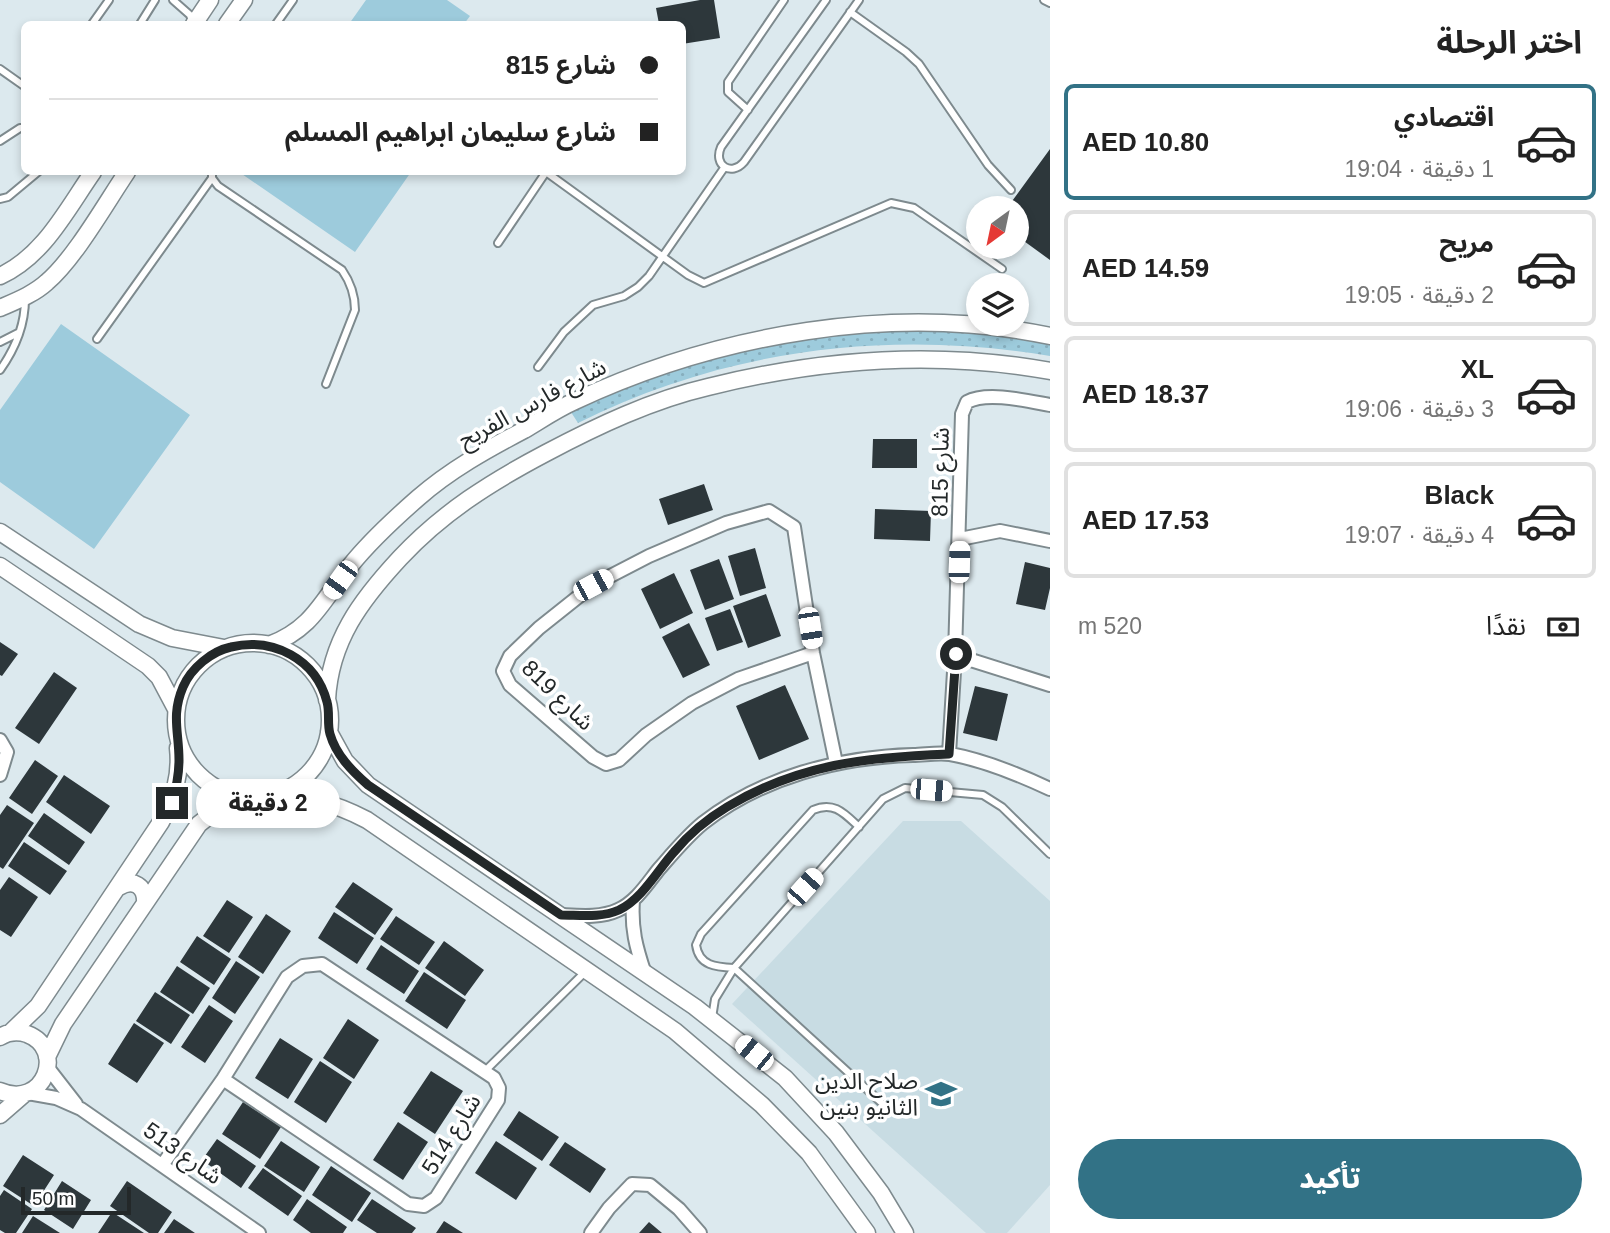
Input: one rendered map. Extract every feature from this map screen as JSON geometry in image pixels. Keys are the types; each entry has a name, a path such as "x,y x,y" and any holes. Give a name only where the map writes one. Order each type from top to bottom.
{"street":[{"path":"196,21 210,0"},
{"path":"230,21 244,0"},
{"path":"0,276 34,254 86,175"},
{"path":"0,308 25,297 48,282 125,175"},
{"path":"41,244 51,243 59,247 64,255 64,263"},
{"name":"شارع فارس الفريح","path":"269,645 305,626 349,566 372,541 412,503 447,475 475,456 573,402 619,382 687,357 750,341 807,331 876,325 958,323 1050,334"},
{"path":"0,1115 38,1087 44,1079 47,1062 63,1024 199,824 231,803 288,790 307,775 322,755 329,732 327,701 330,669 348,625 389,570 413,544 495,480 588,431 706,387 821,366 879,359 958,359 1050,371"},
{"name":"شارع 815","path":"949,754 956,654 962,414 967,402 981,397 1050,405"},
{"name":"شارع 819","path":"813,653 738,679 692,703 646,735 619,760 606,764 593,757 510,685 503,671 510,656 539,628 593,585 649,556 726,523 769,511 794,527 813,653 835,763"},
{"path":"0,528 139,624 172,638 224,648"},
{"path":"960,539 1000,531 1050,541"},
{"path":"0,566 148,666 159,677 176,709"},
{"path":"4,1034 38,1006 172,803 178,782 179,760 176,709 184,683 201,662 224,648 246,643 269,645 289,652 306,664 319,681 327,701"},
{"path":"956,654 1050,685"},
{"path":"329,732 345,761 368,785 711,1020 785,1078 836,1133 881,1193 905,1233"},
{"path":"177,738 187,761 204,780 226,793 307,798 328,802 358,815 675,1031 762,1105 809,1153 867,1233"},
{"path":"0,740 7,752 0,775"},
{"path":"561,915 595,916 618,911 633,900 676,849 702,824 724,808 776,782 835,763 887,756 949,754 1020,775 1050,789"},
{"path":"118,887 124,883 138,885 145,896 145,903"},
{"path":"633,900 631,924 645,974"},
{"name":"شارع 514","path":"163,1164 223,1079 287,977 303,966 322,964 494,1078 499,1088 498,1100 436,1198 424,1206 408,1203 223,1079"},
{"path":"4,1034 30,1035 44,1048 47,1062"},
{"name":"شارع 513","path":"47,1062 81,1109"},
{"path":"0,1091 12,1095 25,1094"},
{"name":"شارع 513","path":"25,1094 56,1098 81,1109 259,1233"},
{"path":"591,1233 609,1208 632,1184 650,1185 679,1209 700,1233"}],"lane":[{"path":"94,21 109,0"},
{"path":"142,21 155,0"},
{"path":"173,0 190,15 193,21"},
{"path":"278,21 293,0"},
{"path":"748,110 728,92 728,82 784,0"},
{"path":"826,0 718,154 719,162 724,168 739,168 744,162 859,0"},
{"path":"1044,0 1050,3"},
{"path":"850,12 914,58 988,165 1011,190"},
{"path":"0,69 21,84"},
{"path":"0,141 21,127"},
{"path":"538,367 564,332 593,305 624,296 638,287 724,168"},
{"path":"0,199 8,197 34,175"},
{"path":"97,339 212,175 218,186 342,271 349,280 355,297 355,310 326,384"},
{"path":"498,243 544,175"},
{"path":"550,175 696,280 704,283 891,203 915,208 1002,269"},
{"path":"0,370 11,352 25,318 25,297"},
{"path":"0,342 19,333"},
{"path":"711,1020 715,999 734,968 883,799 905,788 983,795 1002,807 1048,852"},
{"path":"859,827 838,808 829,806 813,810 701,934 696,944 701,958 715,967 734,968 884,1105"},
{"path":"1048,852 1050,843"},
{"path":"484,1072 586,971"}],"shaded area":[{"path":"366,0 447,0 470,16 466,21 351,21"},
{"path":"243,175 409,175 355,252"},
{"path":"61,324 190,415 94,549 0,482 0,410"},
{"path":"904,327 966,333 966,336 1050,340 1050,356 990,348 929,345 869,346 809,352 749,362 691,378 634,398 578,423 569,409 593,398 740,347"},
{"name":"صلاح الدين الثانيو بنين","path":"903,821 961,821 1050,901 1050,1185 1007,1233 986,1233 732,1004"}],"building":[{"path":"714,0 720,38 686,43 686,21 658,21 656,8"},
{"path":"1050,149 1050,260 1029,245 1029,196 1016,196"},
{"path":"873,439 917,439 917,468 872,468"},
{"path":"704,484 713,510 668,525 659,499"},
{"path":"875,509 931,511 930,541 874,539"},
{"path":"755,548 766,588 740,596 728,556"},
{"path":"719,559 734,599 705,610 690,570"},
{"path":"1025,562 1050,568 1050,588 1045,610 1016,604"},
{"path":"674,573 693,613 660,629 641,589"},
{"path":"766,594 781,636 748,648 733,606"},
{"path":"730,609 743,642 717,651 705,618"},
{"path":"689,623 710,665 683,678 662,637"},
{"path":"0,642 18,654 2,676 0,675"},
{"path":"54,672 77,688 39,744 15,728"},
{"path":"785,685 809,739 759,760 736,706"},
{"path":"975,686 1008,694 997,741 963,733"},
{"path":"35,760 58,776 32,814 9,798"},
{"path":"64,775 110,806 91,834 46,802"},
{"path":"7,805 34,823 3,869 0,867 0,815"},
{"path":"44,813 85,842 69,865 28,836"},
{"path":"24,842 67,871 50,895 8,866"},
{"path":"9,877 38,897 11,937 0,930 0,890"},
{"path":"353,882 393,909 375,935 335,907"},
{"path":"227,900 253,917 229,953 203,936"},
{"path":"334,912 374,938 357,964 318,938"},
{"path":"266,914 291,931 263,974 238,957"},
{"path":"396,916 435,942 419,965 380,939"},
{"path":"197,936 231,959 214,985 180,962"},
{"path":"444,941 484,970 465,996 425,968"},
{"path":"381,945 419,971 404,994 366,969"},
{"path":"236,961 260,977 235,1014 212,998"},
{"path":"177,966 210,988 193,1014 160,992"},
{"path":"424,972 466,1000 447,1029 405,1001"},
{"path":"155,992 190,1015 171,1044 136,1021"},
{"path":"209,1005 233,1021 205,1063 181,1047"},
{"path":"348,1019 379,1040 354,1079 323,1058"},
{"path":"134,1023 164,1043 137,1083 108,1064"},
{"path":"280,1038 313,1059 288,1099 255,1078"},
{"path":"320,1061 352,1082 326,1123 294,1102"},
{"path":"431,1071 463,1091 435,1134 403,1113"},
{"path":"243,1102 281,1127 260,1159 222,1134"},
{"path":"519,1111 559,1137 542,1161 503,1135"},
{"path":"398,1122 428,1142 403,1180 373,1160"},
{"path":"217,1139 256,1166 241,1188 202,1160"},
{"path":"281,1141 320,1167 304,1192 264,1166"},
{"path":"496,1141 537,1168 516,1200 475,1173"},
{"path":"565,1142 606,1169 590,1193 549,1165"},
{"path":"23,1155 54,1175 34,1206 3,1186"},
{"path":"331,1166 371,1193 352,1222 312,1195"},
{"path":"263,1168 302,1196 288,1216 248,1188"},
{"path":"62,1181 91,1200 73,1229 44,1210"},
{"path":"127,1181 172,1212 158,1233 149,1233 110,1206"},
{"path":"4,1190 32,1209 16,1233 0,1230 0,1196"},
{"path":"307,1199 347,1227 343,1233 311,1233 293,1220"},
{"path":"372,1199 416,1228 412,1233 377,1233 357,1220"},
{"path":"112,1212 144,1233 98,1233"},
{"path":"33,1216 60,1233 22,1233"},
{"path":"174,1219 195,1233 164,1233"},
{"path":"444,1221 463,1233 436,1233"},
{"path":"649,1222 662,1233 639,1233"}],"place":[{"name":"صلاح الدين الثانيو بنين","path":"941,1094"}],"route":[{"path":"172,803 178,782 179,760 176,709 184,683 201,662 224,648 246,643 269,645 289,652 306,664 319,681 330,716 329,732 336,747 355,774 368,785 561,915 595,916 618,911 633,900 676,849 702,824 724,808 776,782 835,763 887,756 949,754 956,654"}]}
